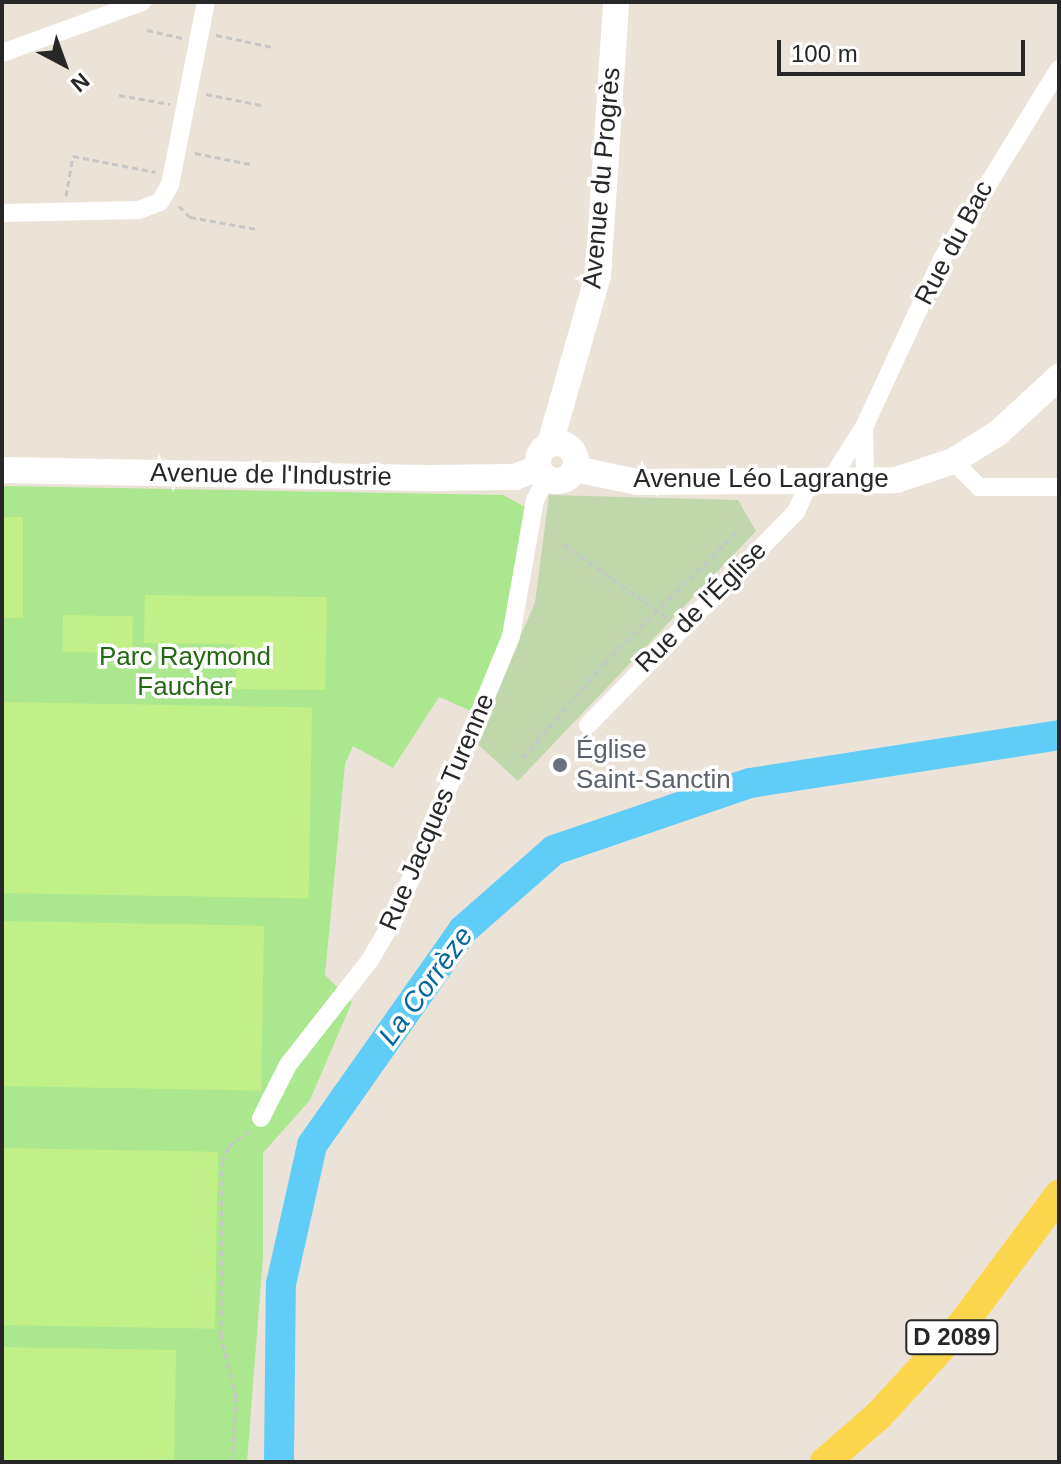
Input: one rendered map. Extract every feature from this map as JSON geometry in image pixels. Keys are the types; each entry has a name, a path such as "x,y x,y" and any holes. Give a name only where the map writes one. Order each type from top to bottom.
{"main road":[{"name":"Avenue du Progrès","path":"545,463 598,276 616,2"},
{"name":"Avenue Léo Lagrange","path":"575,469 637,482 818,484 896,480 953,461 998,433 1059,377"},
{"name":"Avenue de l'Industrie","path":"2,470 515,477 545,463 563,481 575,469"},
{"name":"D 2089","path":"825,1462 878,1416 961,1326 1059,1195"}],"street":[{"path":"2,53 142,2"},
{"path":"2,213 139,210 160,202 177,149 206,2"},
{"name":"Rue du Bac","path":"818,484 864,427 942,259 1059,69"},
{"name":"Rue du Bac","path":"864,427 865,481"},
{"path":"953,461 979,487 1059,487"},
{"name":"Rue Jacques Turenne","path":"261,1118 288,1065 370,960 394,919 511,636 535,500 545,463"},
{"name":"Rue de l'Église","path":"588,725 678,629 796,512 818,484"}],"path":[{"path":"147,30 272,47"},
{"path":"119,95 261,105"},
{"path":"177,149 250,164"},
{"path":"64,212 73,156 168,184 190,217 257,229"},
{"path":"523,758 656,610 739,530"},
{"path":"564,544 678,629"},
{"path":"232,1462 236,1398 221,1336 222,1162 229,1146 261,1118"}],"green space":[{"name":"Parc Raymond Faucher","path":"2,486 503,495 533,511 521,604 478,714 439,697 393,768 353,746 345,764 325,975 352,1002 310,1100 263,1153 263,1256 247,1462 2,1462"},
{"path":"549,495 738,500 756,531 518,781 474,741 535,603"},
{"path":"2,517 23,517 23,618 2,618"},
{"path":"145,595 327,597 325,690 236,689 236,644 144,643"},
{"path":"63,615 133,616 132,653 62,652"},
{"path":"2,702 312,707 309,898 2,893"},
{"path":"2,921 264,926 261,1091 2,1086"},
{"path":"2,1148 218,1152 215,1329 2,1325"},
{"path":"2,1347 176,1350 174,1462 2,1462"}],"waterway":[{"name":"La Corrèze","path":"279,1462 281,1284 312,1145 463,930 554,850 750,783 1059,735"}],"place":[{"name":"Église Saint-Sanctin","path":"560,765"}]}
